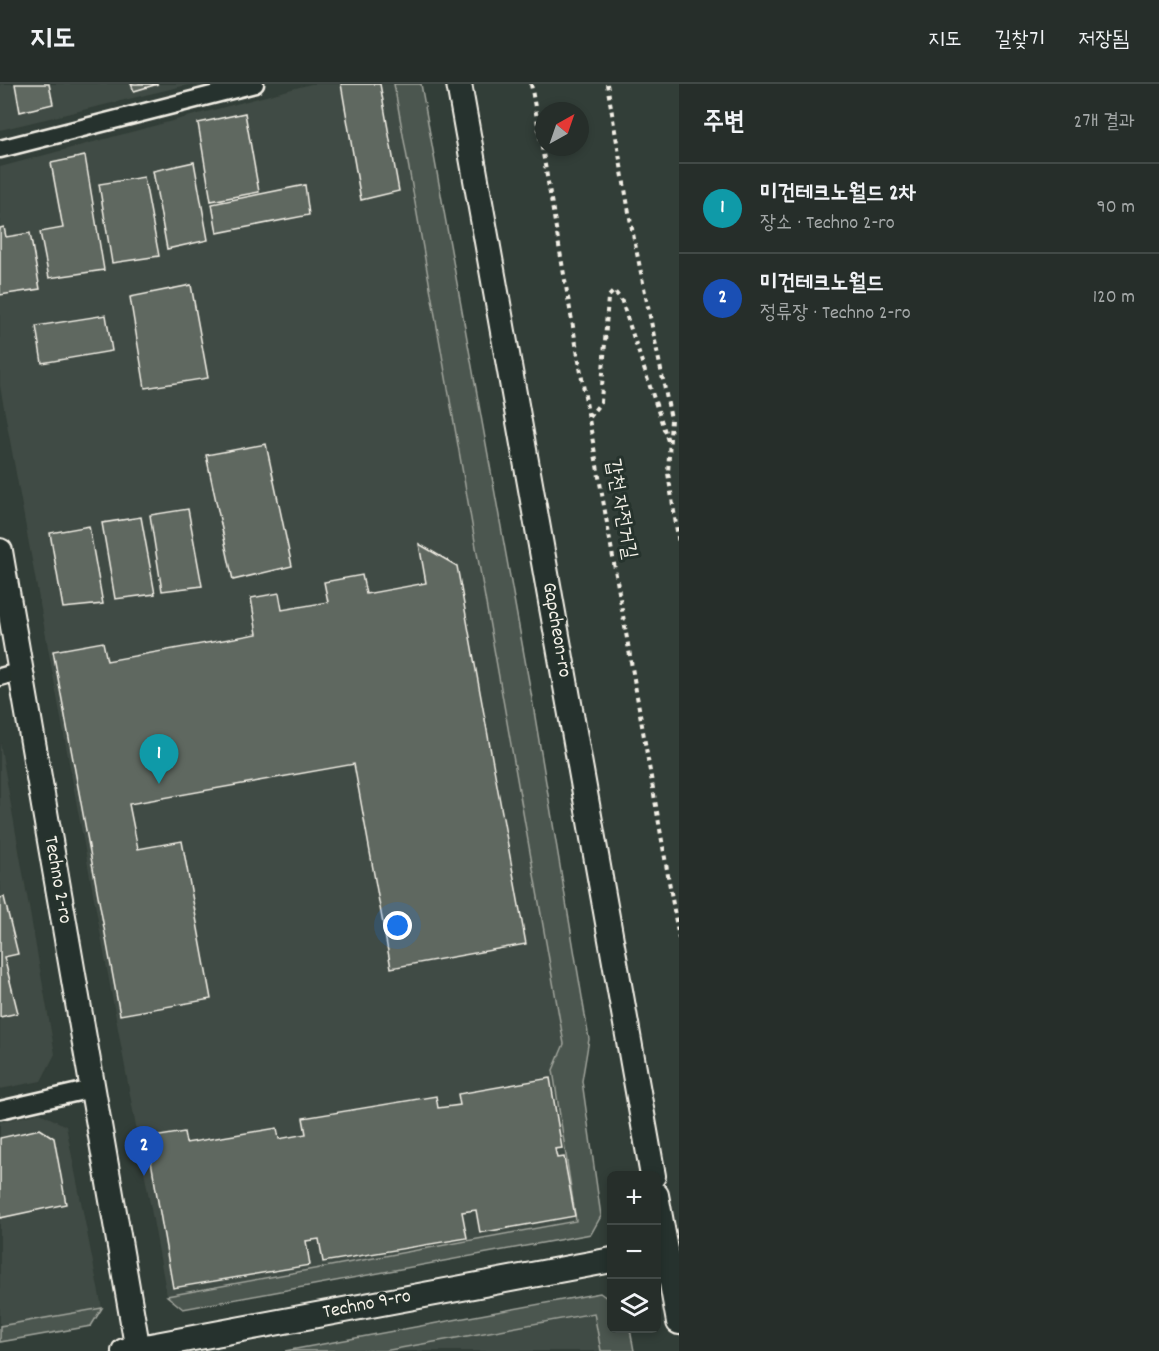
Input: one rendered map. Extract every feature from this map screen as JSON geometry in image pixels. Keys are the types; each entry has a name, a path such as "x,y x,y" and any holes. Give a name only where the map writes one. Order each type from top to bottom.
{"street":[{"path":"0,149 255,84"},
{"name":"Gapcheon-ro","path":"459,84 652,1171"},
{"name":"Techno 2-ro","path":"0,551 11,674 92,1089 133,1350"},
{"path":"0,1110 92,1089"},
{"path":"661,1250 679,1322"},
{"name":"Techno 9-ro","path":"133,1350 607,1261"}],"path":[{"name":"갑천 자전거길","path":"531,84 679,939"},
{"path":"607,84 631,224 671,419 668,473 679,544"},
{"path":"589,417 601,402 608,297 614,291 621,299 669,442"}],"shaded area":[{"path":"0,84 191,84 0,130"},
{"path":"311,84 394,84 564,1044 553,1070 576,1221 167,1296 0,386 0,167"},
{"path":"394,84 421,84 531,693 589,1039 582,1081 601,1216 591,1234 183,1309 167,1296 576,1221 553,1070 564,1044"},
{"path":"0,743 55,1054 41,1081 0,1089"},
{"path":"40,1113 66,1126 102,1308 0,1326 0,1122"},
{"path":"600,1293 607,1298 607,1333 631,1333 634,1351 601,1351 594,1313 384,1351 285,1351"},
{"path":"102,1308 91,1326 0,1342 0,1326"},
{"path":"594,1313 601,1351 384,1351"}],"building":[{"path":"15,84 49,84 53,104 20,112"},
{"path":"131,84 158,84 134,91"},
{"path":"341,84 380,84 399,191 361,200"},
{"path":"245,113 259,192 211,201 198,123"},
{"path":"85,156 104,270 49,278 40,232 63,228 51,163"},
{"path":"194,162 208,240 167,249 153,171"},
{"path":"144,177 159,256 112,263 99,184"},
{"path":"305,185 309,215 217,233 212,204"},
{"path":"4,227 6,237 30,233 40,289 0,295 0,228"},
{"path":"191,285 208,378 145,388 130,297"},
{"path":"106,315 112,351 42,363 36,326"},
{"path":"266,444 292,566 233,580 206,455"},
{"path":"188,509 202,586 162,591 150,515"},
{"path":"141,517 155,594 115,599 102,523"},
{"path":"89,526 103,604 63,608 50,533"},
{"path":"419,544 457,566 526,944 391,968 354,764 129,804 138,849 182,841 211,999 120,1015 53,651 103,642 107,661 257,634 251,598 279,593 282,610 328,602 324,582 362,575 366,594 426,583"},
{"path":"4,897 18,954 4,957 18,1013 0,1017 0,898"},
{"path":"550,1078 562,1148 555,1149 557,1158 564,1157 575,1216 480,1233 476,1210 462,1212 467,1238 323,1262 319,1239 306,1241 310,1265 173,1288 147,1138 184,1132 186,1143 277,1128 279,1139 306,1134 303,1118 436,1096 438,1108 460,1105 458,1094"},
{"path":"40,1129 54,1138 66,1204 0,1218 0,1138"}],"place":[{"name":"미건테크노월드 2차","path":"159,784"},
{"name":"미건테크노월드","path":"144,1176"}]}
